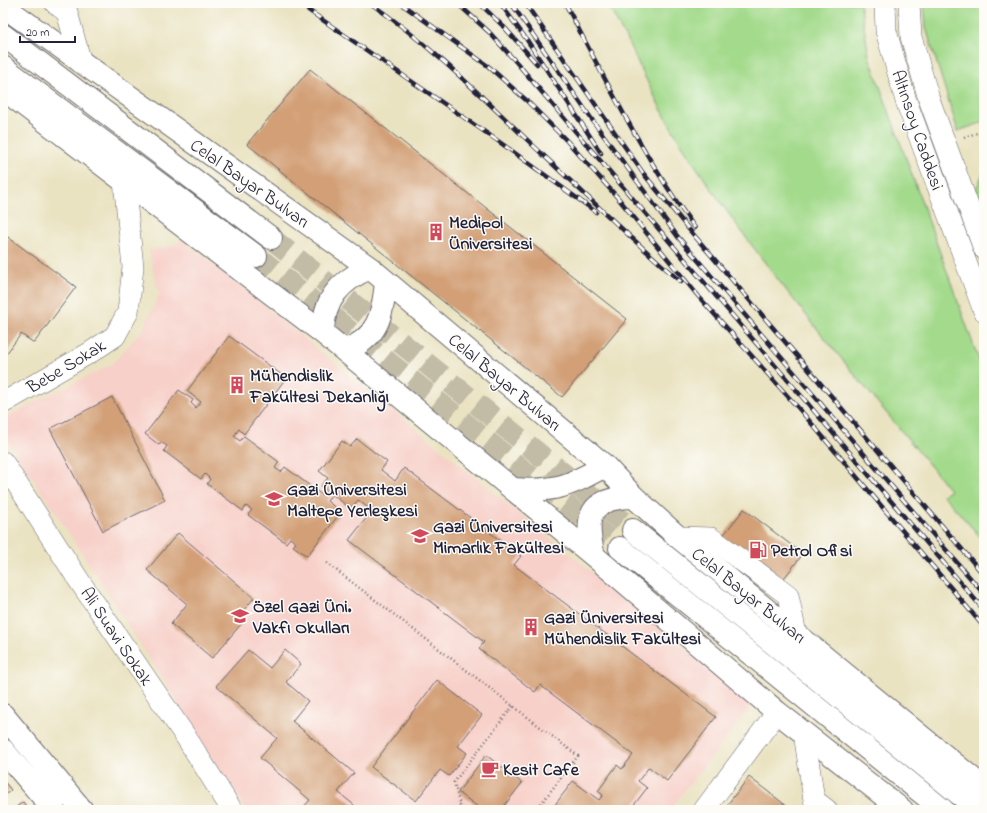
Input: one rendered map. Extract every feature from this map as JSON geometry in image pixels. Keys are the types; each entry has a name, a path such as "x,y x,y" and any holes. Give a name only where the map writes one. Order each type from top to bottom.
{"main road":[{"name":"Celal Bayar Bulvarı","path":"3,6 370,268 605,466 634,497 678,537 984,788"},
{"name":"Celal Bayar Bulvarı","path":"3,35 270,238"},
{"path":"3,67 256,256"},
{"path":"3,90 124,180 323,333 514,489 777,712 902,810"},
{"path":"323,333 325,315 340,286 353,275 370,268"},
{"path":"344,350 356,347 368,336 378,322 383,309 386,282"},
{"path":"514,489 538,491 558,489 605,466"},
{"path":"594,556 589,533 589,520 595,509 606,500 618,497 634,497"},
{"name":"Celal Bayar Bulvarı","path":"633,530 979,810"},
{"path":"620,548 943,810"},
{"path":"3,715 82,810"},
{"path":"3,750 54,810"}],"street":[{"path":"56,3 68,12 81,63"},
{"name":"Altınsoy Caddesi","path":"885,3 886,30 906,101 984,310"},
{"name":"Altınsoy Caddesi","path":"909,3 911,37 929,99 984,249 963,255"},
{"name":"Bebe Sokak","path":"3,403 91,352 115,336 128,312 133,267 124,180"},
{"name":"Ali Suavi Sokak","path":"3,462 78,579 186,737 232,810"},
{"path":"704,810 777,712"},
{"path":"804,733 814,800 827,810"}],"path":[{"path":"962,138 984,131"},
{"path":"327,563 578,756 536,810"},
{"path":"461,810 454,782 513,706"}],"shaded area":[{"name":"Gazi Üniversitesi Maltepe Yerleşkesi","path":"182,239 753,703 670,810 246,810 89,564 3,434 3,418 112,364 143,329 159,295 149,251 173,246"}],"green space":[{"path":"606,3 860,3 869,56 984,374 984,541 943,495 950,490 810,320 742,233 710,188 670,125"},
{"path":"924,3 984,3 984,122 958,131 926,28"},
{"path":"984,171 984,214 975,191"}],"building":[{"name":"Medipol Üniversitesi","path":"310,69 627,319 562,397 247,144"},
{"path":"5,235 76,287 34,343 21,334 3,358 3,238"},
{"name":"Gazi Üniversitesi Mühendislik Fakültesi","path":"229,336 286,378 244,434 239,429 234,436 240,441 244,436 279,462 275,468 281,472 285,467 322,495 326,490 321,486 328,478 319,471 342,441 350,447 357,439 387,462 381,470 395,481 404,468 521,556 514,565 716,717 667,781 649,767 638,781 647,788 630,810 622,810 619,807 617,810 551,810 573,781 599,800 603,795 598,791 617,765 622,769 633,755 540,685 535,692 479,649 484,642 349,540 372,511 358,500 351,509 332,494 327,501 341,512 307,556 293,546 296,543 290,538 286,543 248,515 252,510 246,506 243,511 207,484 210,479 205,474 201,479 164,451 167,446 161,442 159,445 145,434 179,390 193,400 191,403 196,408 201,402 187,391"},
{"path":"112,397 165,500 103,531 50,429"},
{"path":"744,509 803,554 773,592 714,547"},
{"path":"178,533 254,598 238,617 243,622 212,658 171,624 187,604 147,570"},
{"path":"248,650 270,668 285,650 301,664 286,682 308,701 292,721 354,773 338,792 354,805 350,810 301,810 310,800 260,758 277,738 216,686"},
{"path":"437,680 482,715 458,746 467,753 449,776 440,770 416,801 371,767"},
{"name":"Kesit Cafe","path":"486,755 522,783 501,810 482,810 458,792"},
{"path":"749,777 788,807 786,810 723,810"},
{"path":"3,780 11,790 3,797"},
{"path":"23,802 29,810 12,810"}],"tunnel":[{"path":"271,238 633,530"},
{"path":"256,256 620,548"}],"railway":[{"path":"298,3 498,141 596,212"},
{"path":"370,3 410,33 485,99 600,209 681,282"},
{"path":"400,3 488,66 526,100 567,141 618,198 699,297 801,411 984,627"},
{"path":"457,3 489,32 517,63 984,610"},
{"path":"479,3 505,28 537,64"},
{"path":"500,3 527,40 601,153"},
{"path":"511,3 593,121 678,237 984,594"},
{"path":"525,3 643,173 687,227 984,575"},
{"path":"565,3 642,146 676,201 695,228"}],"place":[{"name":"Medipol Üniversitesi","path":"436,232"},
{"name":"Mühendislik Fakültesi Dekanlığı","path":"237,385"},
{"name":"Gazi Üniversitesi Maltepe Yerleşkesi","path":"274,499"},
{"name":"Gazi Üniversitesi Mimarlık Fakültesi","path":"420,536"},
{"name":"Petrol Ofisi","path":"758,550"},
{"name":"Özel Gazi Üni. Vakfı Okulları","path":"240,616"},
{"name":"Gazi Üniversitesi Mühendislik Fakültesi","path":"531,627"},
{"name":"Kesit Cafe","path":"490,769"}]}
